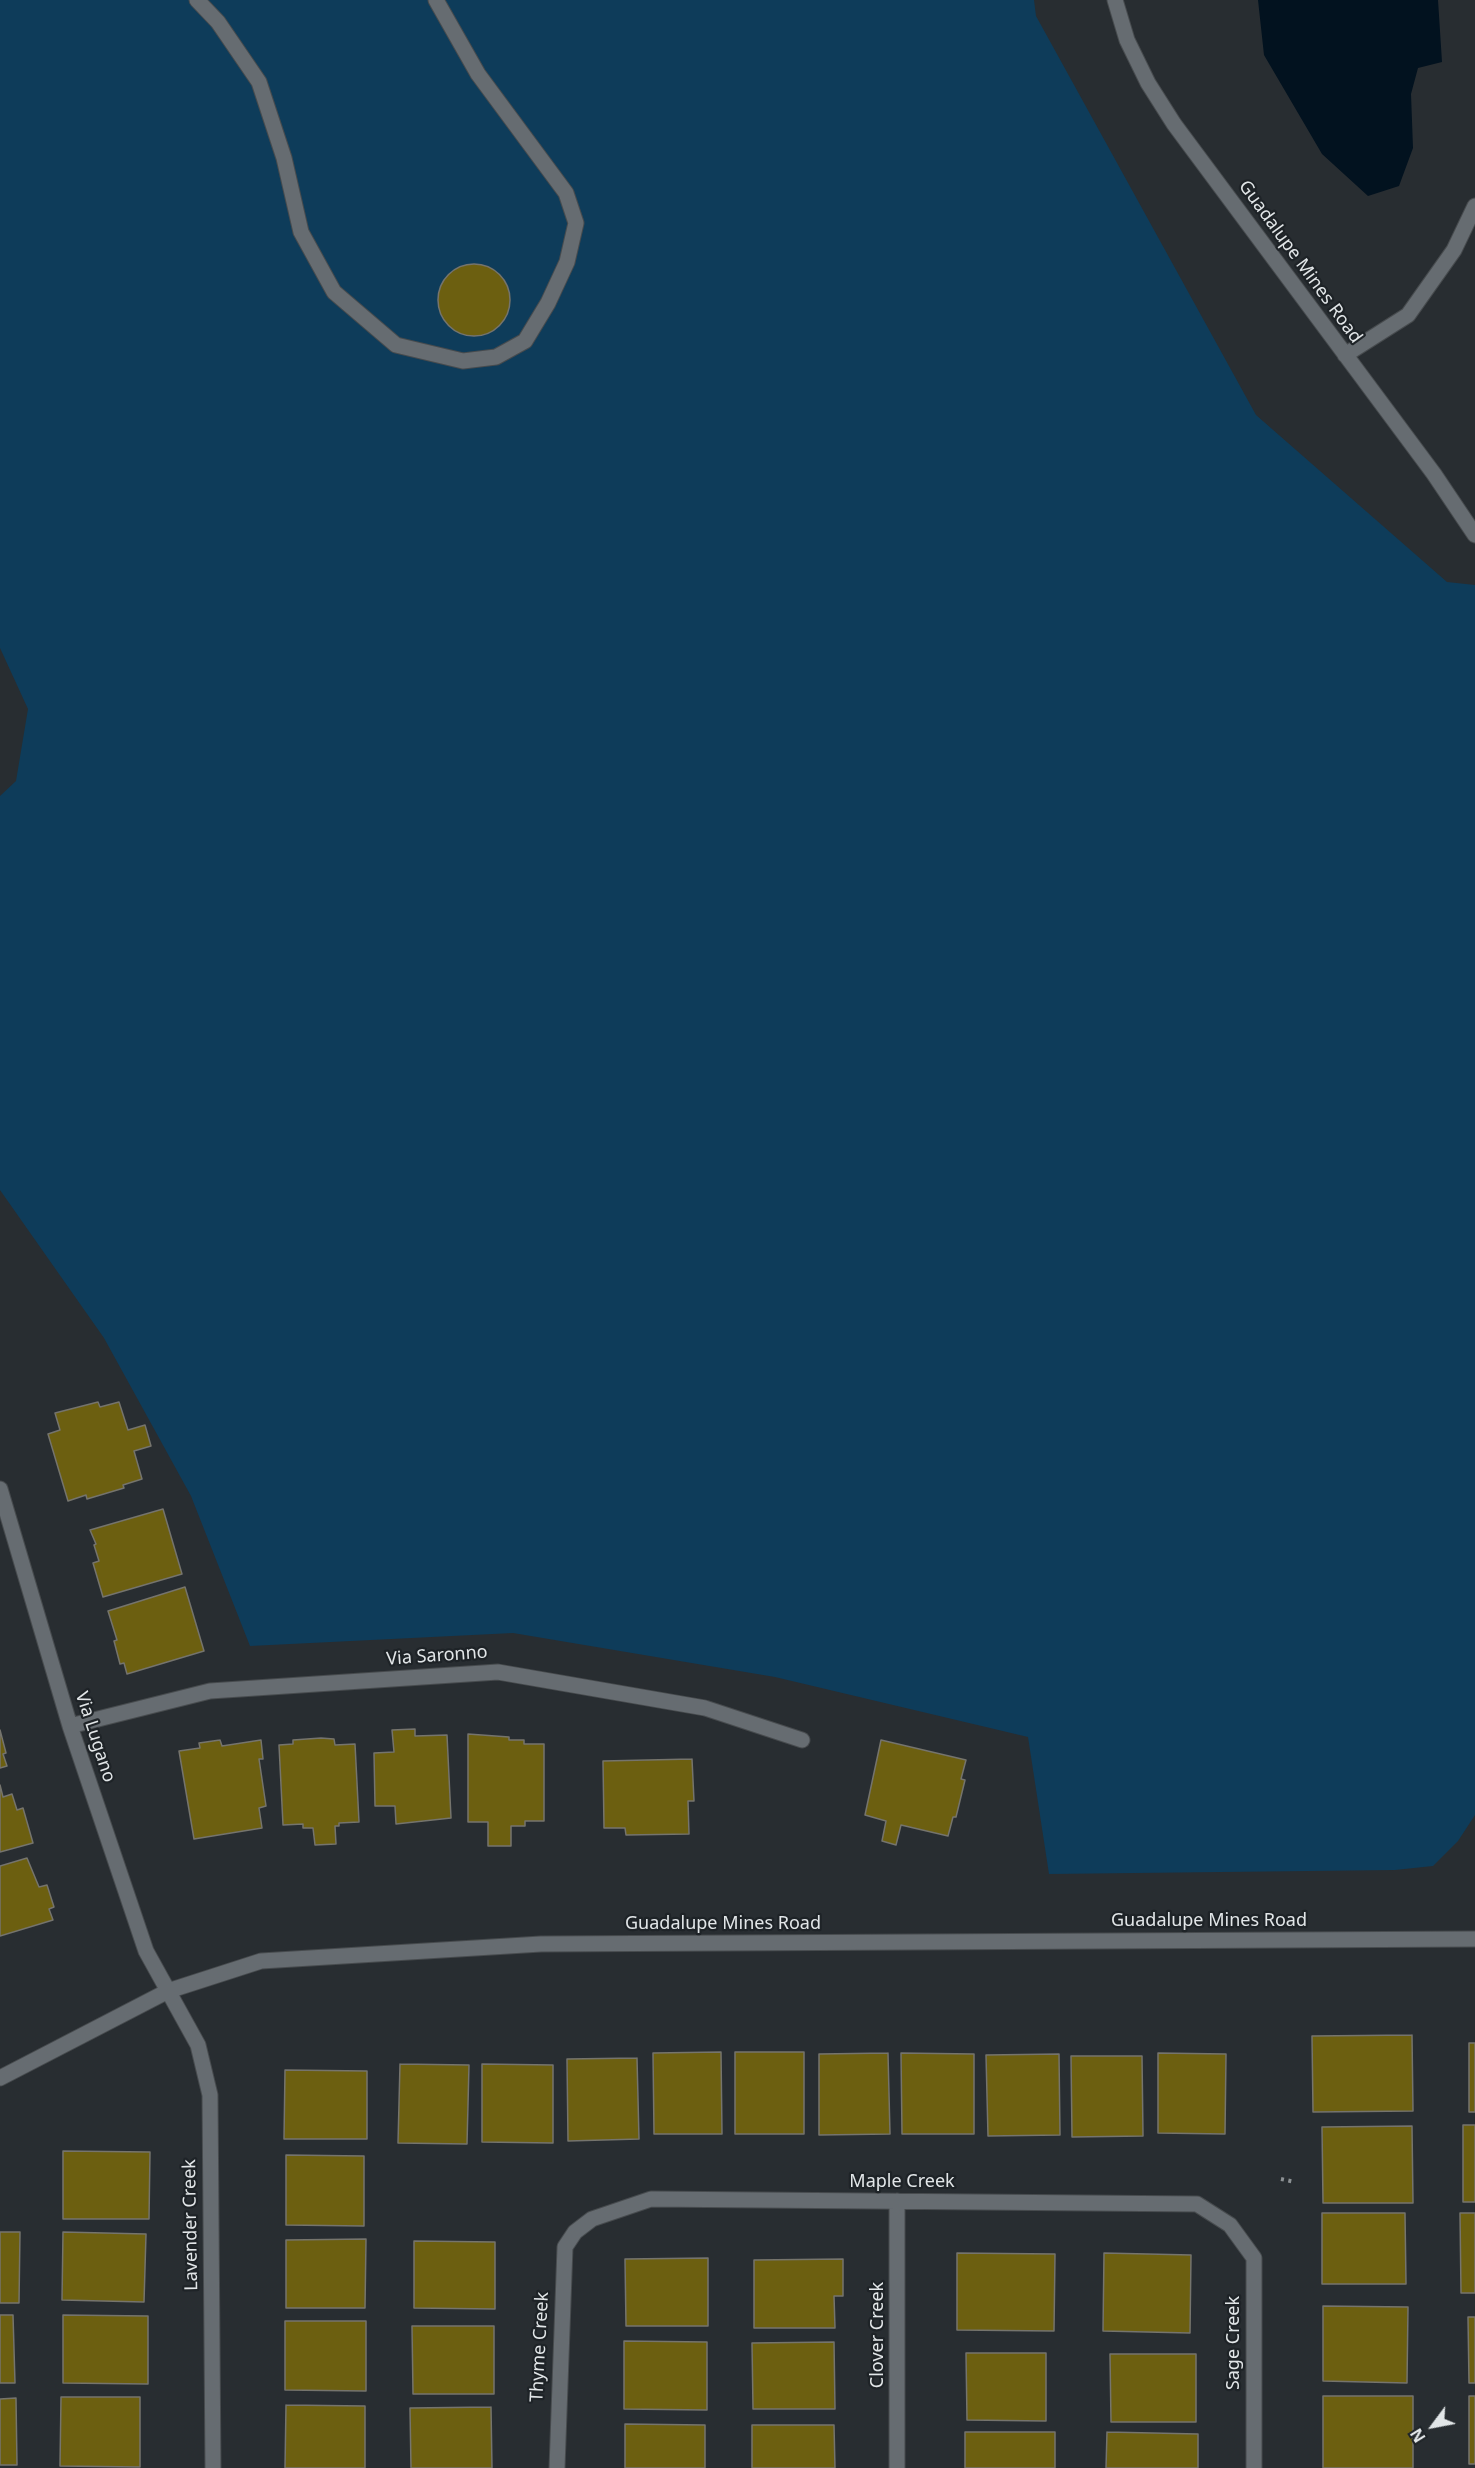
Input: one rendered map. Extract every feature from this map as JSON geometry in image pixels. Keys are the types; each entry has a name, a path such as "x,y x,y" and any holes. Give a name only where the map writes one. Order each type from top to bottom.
{"street":[{"path":"197,0 218,22 259,82 284,158 301,232 334,292 396,345 463,361 496,357 525,341 549,303 567,262 576,223 566,192 478,74 436,0"},
{"name":"Guadalupe Mines Road","path":"1115,0 1128,40 1148,83 1174,124 1434,474 1475,534"},
{"path":"1345,355 1408,315 1454,250 1475,206"},
{"name":"Via Lugano","path":"0,1489 70,1726 146,1951 168,1991"},
{"name":"Via Saronno","path":"70,1726 210,1691 498,1672 705,1708 802,1740"},
{"name":"Guadalupe Mines Road","path":"0,2078 168,1991 261,1961 541,1944 1474,1938"},
{"name":"Lavender Creek","path":"168,1991 198,2045 210,2095 213,2468"},
{"name":"Maple Creek","path":"575,2232 592,2219 651,2199 1197,2204 1230,2225"},
{"name":"Clover Creek","path":"897,2202 897,2468"},
{"name":"Sage Creek","path":"1230,2225 1254,2258 1254,2468"},
{"name":"Thyme Creek","path":"557,2468 565,2247 575,2232"}],"path":[{"path":"1281,2179 1295,2181"}],"shaded area":[{"path":"0,0 1034,0 1036,16 1256,415 1447,582 1475,585 1475,1815 1458,1841 1433,1866 1395,1870 1049,1874 1028,1737 775,1677 513,1633 250,1646 191,1496 104,1338 0,1190 0,796 16,781 28,709 0,648"},
{"path":"1258,0 1438,0 1442,62 1418,68 1411,94 1413,148 1399,186 1368,196 1322,154 1264,55"}],"building":[{"path":"467,264 481,264 500,274 510,293 510,307 500,326 481,336 467,336 448,326 438,307 438,293 448,274"},
{"path":"98,1402 100,1407 119,1402 128,1430 145,1425 151,1446 134,1451 142,1479 123,1485 124,1488 87,1499 86,1495 68,1501 48,1434 60,1430 55,1413"},
{"path":"163,1509 182,1574 103,1597 93,1563 99,1561 94,1545 96,1544 90,1530"},
{"path":"185,1587 204,1651 127,1674 124,1663 120,1664 114,1641 117,1640 108,1611"},
{"path":"415,1729 415,1736 447,1735 451,1818 396,1824 395,1806 375,1806 374,1753 394,1752 392,1730"},
{"path":"0,1730 7,1766 0,1768"},
{"path":"468,1734 509,1737 509,1740 524,1740 524,1744 544,1744 544,1821 525,1821 525,1826 511,1826 511,1846 488,1846 488,1822 468,1822"},
{"path":"334,1739 335,1745 355,1744 359,1822 339,1823 339,1826 335,1826 336,1844 315,1845 313,1828 303,1828 303,1824 283,1825 279,1745 293,1744 293,1740"},
{"path":"220,1740 222,1746 261,1740 263,1759 259,1759 266,1806 259,1808 262,1828 194,1839 179,1751 200,1748 199,1743"},
{"path":"881,1740 966,1760 961,1779 965,1780 956,1817 953,1817 948,1836 901,1825 896,1845 882,1841 886,1821 865,1815"},
{"path":"692,1759 694,1801 688,1801 689,1834 626,1835 625,1828 604,1828 603,1761"},
{"path":"0,1785 3,1797 12,1794 17,1810 23,1808 33,1843 0,1852"},
{"path":"27,1858 39,1887 47,1885 54,1907 49,1909 53,1920 0,1936 0,1866"},
{"path":"1412,2035 1413,2111 1313,2112 1312,2036"},
{"path":"1469,2043 1475,2043 1475,2112 1469,2112"},
{"path":"721,2052 722,2134 654,2134 653,2053"},
{"path":"735,2052 804,2052 804,2134 735,2134"},
{"path":"888,2053 890,2134 819,2135 819,2054"},
{"path":"901,2053 974,2054 974,2134 902,2134"},
{"path":"1158,2053 1226,2054 1225,2134 1158,2133"},
{"path":"1059,2054 1060,2135 988,2136 986,2055"},
{"path":"1071,2056 1142,2056 1143,2136 1072,2137"},
{"path":"637,2058 639,2139 568,2141 567,2059"},
{"path":"400,2064 469,2065 467,2144 398,2143"},
{"path":"482,2064 553,2065 553,2143 482,2142"},
{"path":"285,2070 367,2071 367,2139 284,2139"},
{"path":"1463,2125 1475,2125 1475,2202 1463,2202"},
{"path":"1412,2126 1413,2203 1323,2203 1322,2127"},
{"path":"63,2151 150,2152 149,2219 63,2219"},
{"path":"286,2155 364,2156 364,2226 286,2225"},
{"path":"1322,2213 1405,2213 1406,2284 1322,2284"},
{"path":"1460,2213 1475,2213 1475,2293 1461,2293"},
{"path":"0,2232 20,2232 19,2303 0,2303"},
{"path":"63,2232 146,2234 144,2302 62,2300"},
{"path":"366,2239 365,2308 286,2308 286,2240"},
{"path":"414,2241 495,2242 495,2309 414,2308"},
{"path":"957,2253 1055,2254 1054,2331 957,2330"},
{"path":"1104,2253 1191,2255 1190,2333 1103,2331"},
{"path":"708,2258 708,2326 626,2326 625,2259"},
{"path":"843,2259 843,2296 834,2296 835,2328 754,2328 754,2260"},
{"path":"1323,2306 1408,2307 1407,2383 1323,2381"},
{"path":"0,2315 13,2315 15,2383 0,2383"},
{"path":"63,2315 148,2316 148,2384 63,2383"},
{"path":"1468,2317 1475,2317 1475,2383 1469,2383"},
{"path":"285,2321 366,2321 366,2391 285,2390"},
{"path":"412,2326 494,2326 494,2394 413,2394"},
{"path":"624,2341 707,2342 707,2410 624,2409"},
{"path":"834,2342 835,2409 753,2409 752,2343"},
{"path":"966,2353 1046,2353 1046,2421 967,2420"},
{"path":"1110,2354 1196,2354 1196,2422 1111,2422"},
{"path":"1323,2396 1413,2396 1413,2468 1323,2468"},
{"path":"1469,2396 1475,2396 1475,2464 1469,2464"},
{"path":"61,2397 140,2397 140,2467 60,2466"},
{"path":"16,2398 17,2465 0,2465 0,2399"},
{"path":"286,2405 365,2406 365,2468 285,2468"},
{"path":"491,2407 492,2468 411,2468 410,2408"},
{"path":"625,2424 705,2425 705,2468 625,2468"},
{"path":"752,2425 834,2425 835,2468 752,2468"},
{"path":"965,2432 1055,2432 1055,2468 965,2468"},
{"path":"1107,2432 1198,2434 1198,2468 1106,2468"}]}
